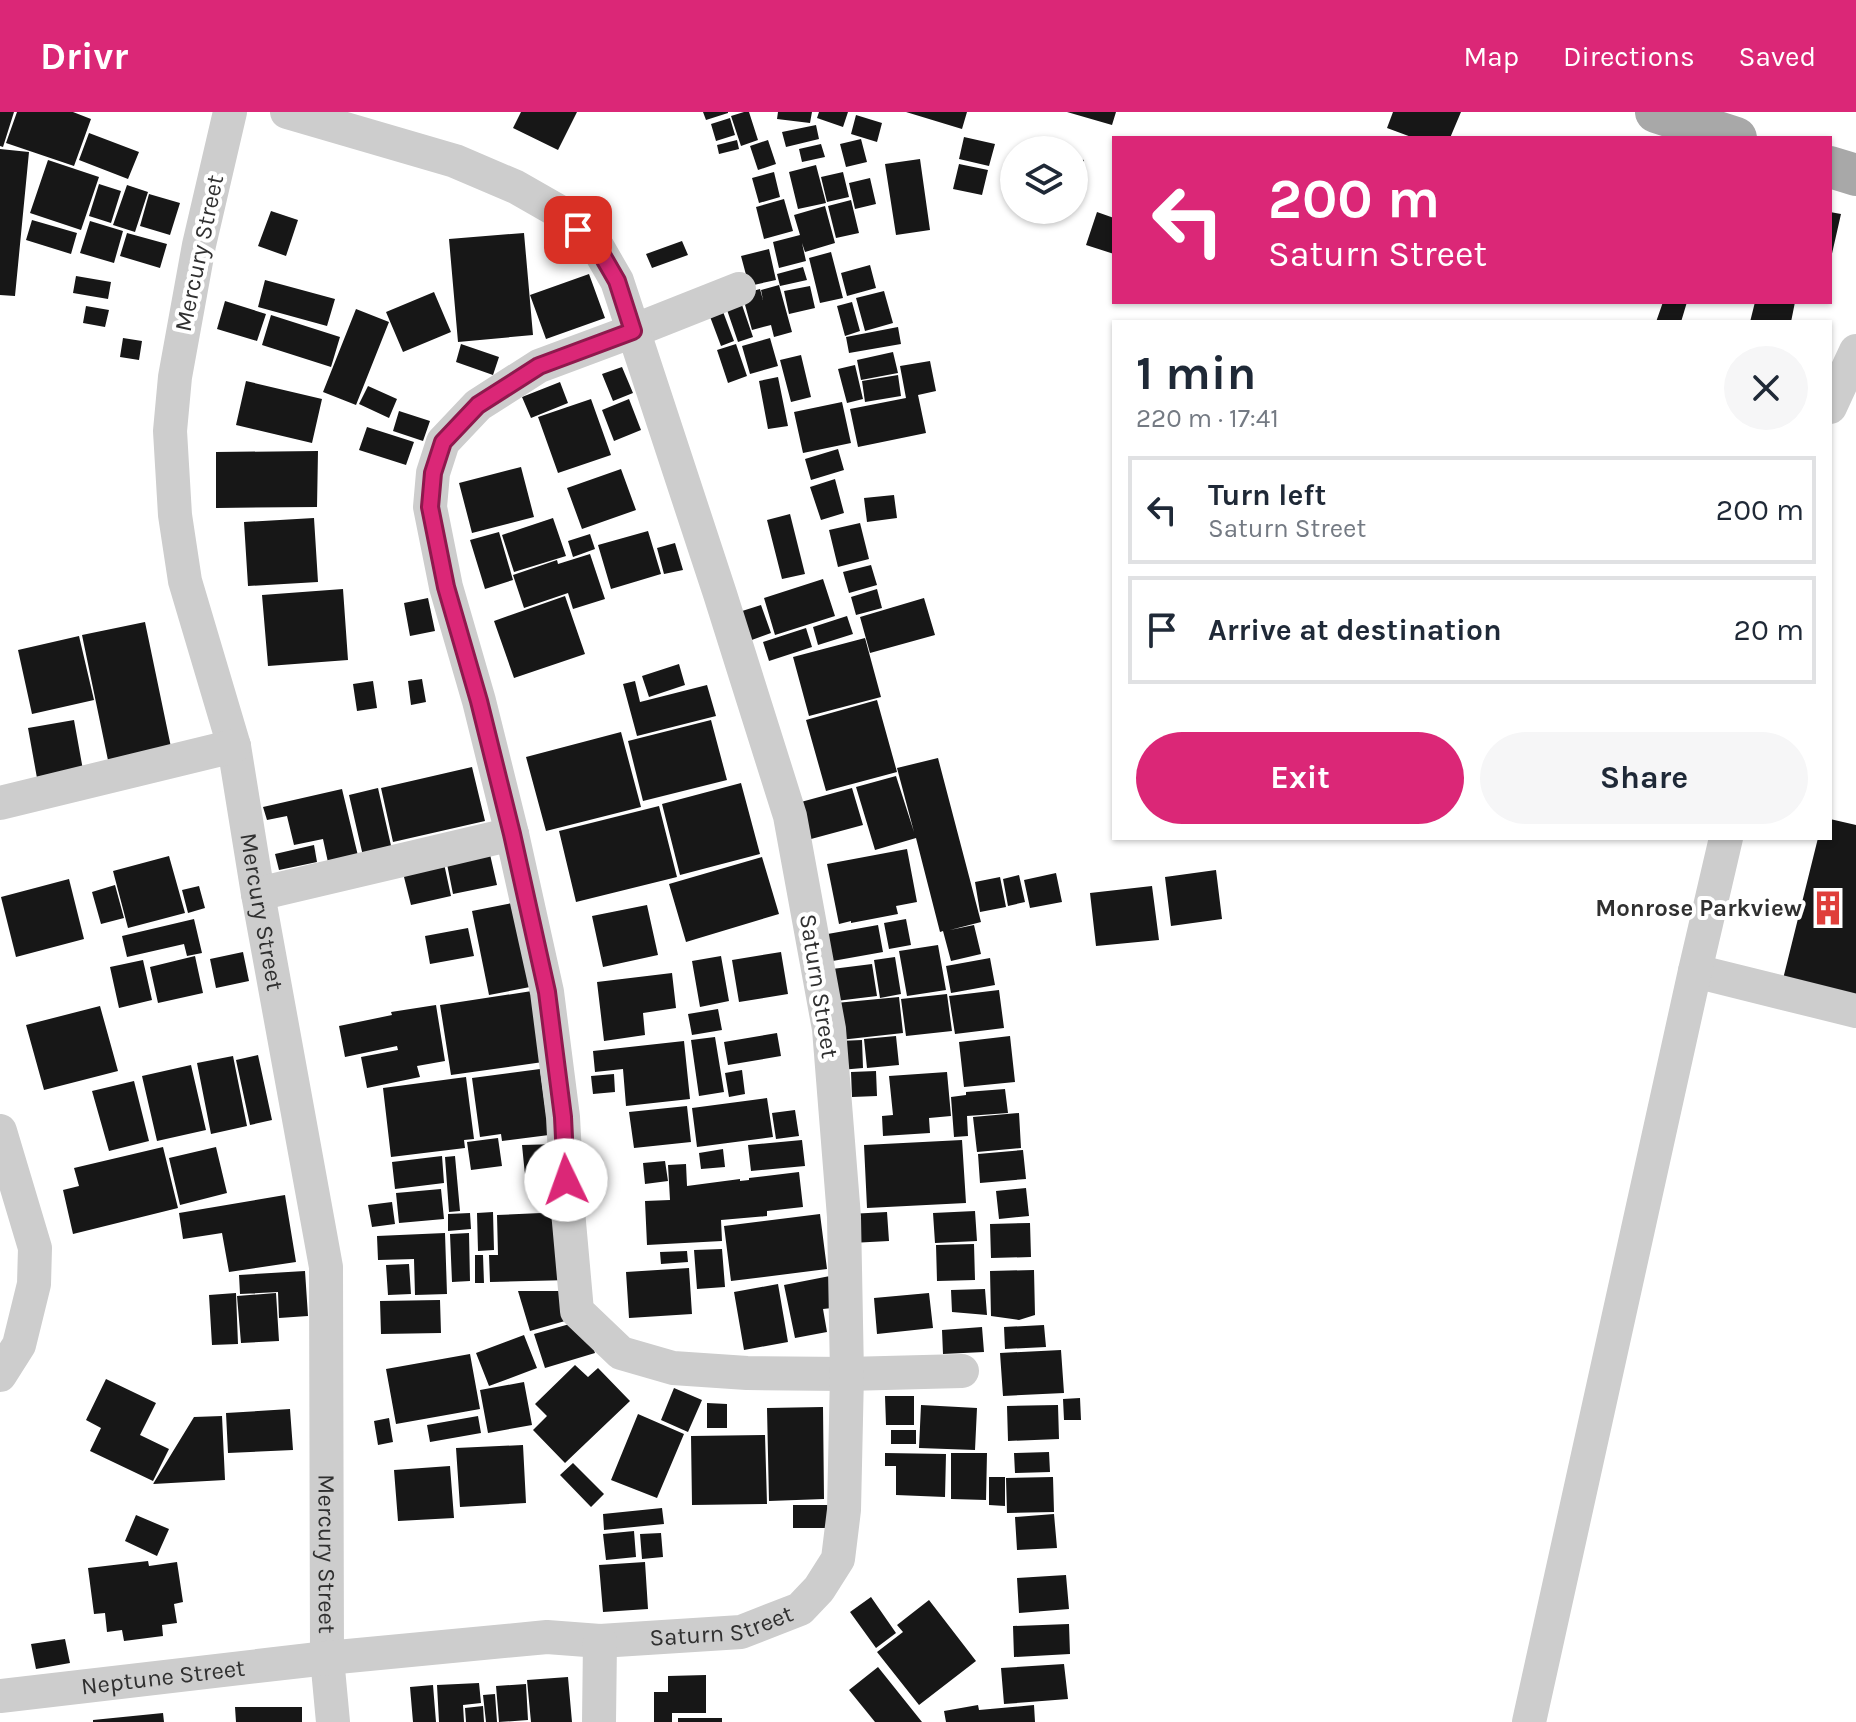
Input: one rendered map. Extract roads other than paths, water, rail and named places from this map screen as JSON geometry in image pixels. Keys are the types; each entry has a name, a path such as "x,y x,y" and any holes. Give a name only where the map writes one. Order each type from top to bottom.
{"main road":[{"path":"1656,112 1715,126"},
{"path":"1832,168 1856,175"}],"street":[{"name":"Mercury Street","path":"230,112 199,245 175,377 170,431 175,515 185,581 234,746 326,1267 327,1658 333,1722"},
{"name":"Saturn Street","path":"287,112 455,161 516,187 558,211 598,248 617,281 790,816 829,1029 844,1217 847,1374 844,1510 838,1559 819,1589 800,1609 741,1632 600,1641 547,1637 327,1658"},
{"path":"739,289 539,366 478,405 443,442 433,473 430,507 446,587 479,701 547,992 563,1117 577,1311 621,1353 673,1368 747,1373 962,1371"},
{"path":"1832,403 1856,351"},
{"path":"0,803 234,746"},
{"path":"258,894 512,834"},
{"path":"1529,1722 1726,840"},
{"path":"1695,971 1856,1011"},
{"path":"0,1131 35,1248 34,1284 19,1345 0,1375"},
{"path":"599,1722 600,1641"},
{"name":"Neptune Street","path":"0,1696 327,1658"}],"place":[{"name":"Monrose Parkview","path":"1828,908"}]}
